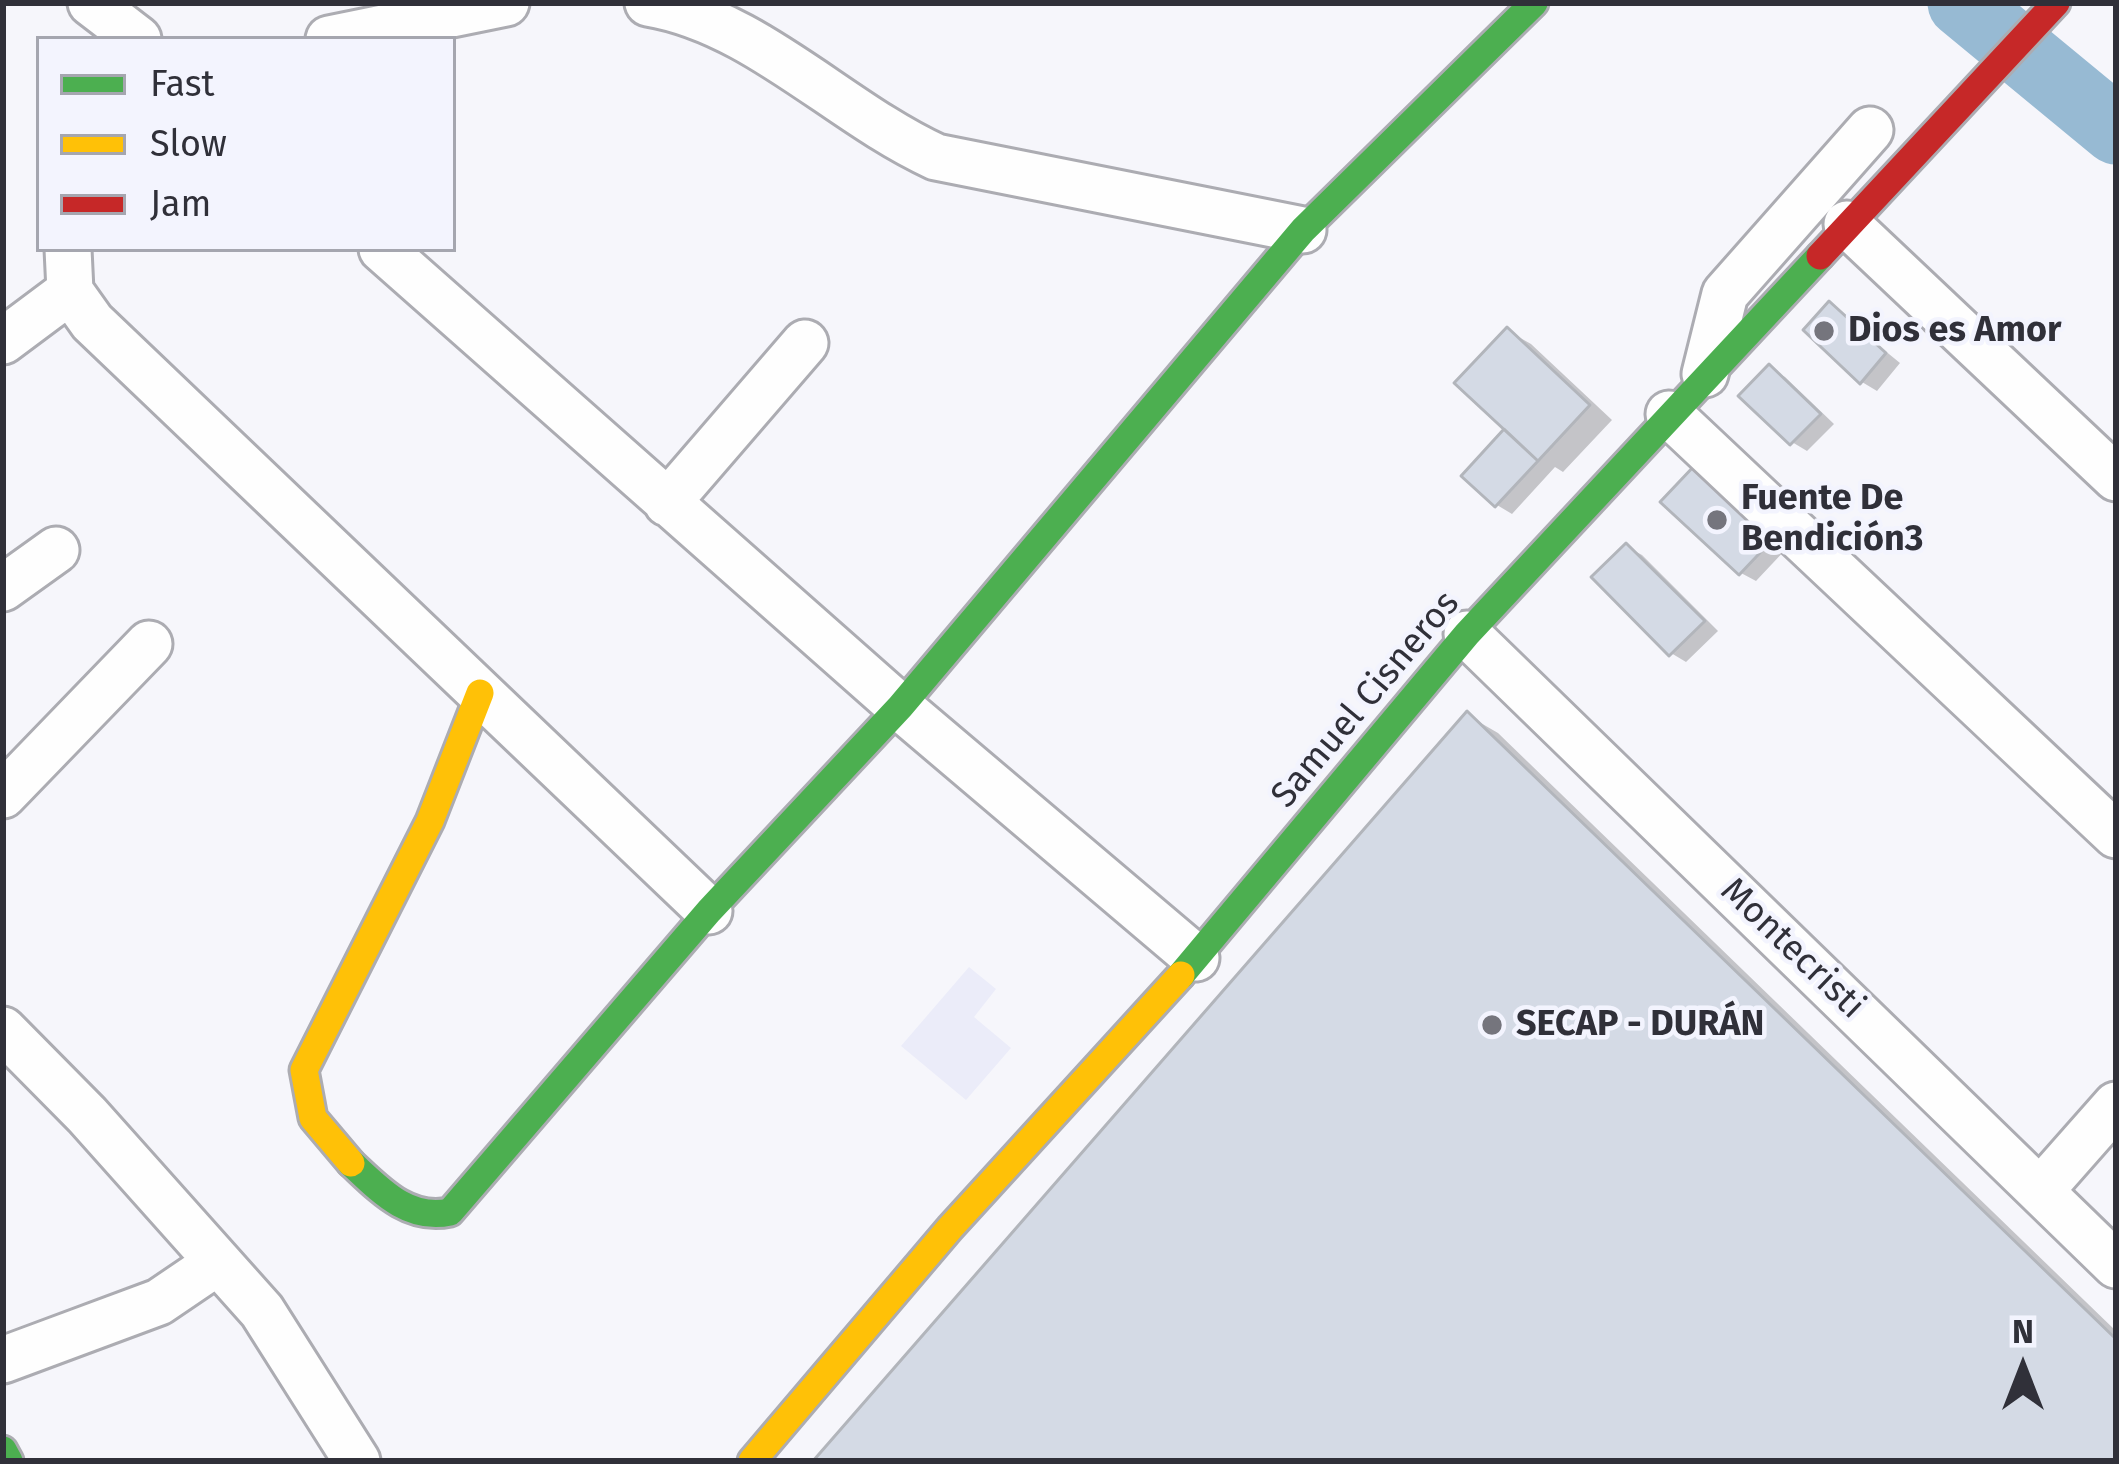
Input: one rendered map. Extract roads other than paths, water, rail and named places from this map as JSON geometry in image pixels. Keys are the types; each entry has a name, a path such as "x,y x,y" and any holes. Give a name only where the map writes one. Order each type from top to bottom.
{"street":[{"path":"91,3 134,36"},
{"path":"344,36 506,3"},
{"path":"648,3 687,9 759,48 903,142 936,157 1303,230"},
{"path":"480,693 430,821 304,1070 306,1097 316,1124 352,1164 412,1212 429,1216 450,1212 709,911 900,707 1303,230 1534,3"},
{"name":"Samuel Cisneros","path":"752,1461 950,1228 1196,958 1467,634 2056,3"},
{"path":"1704,377 1725,294 1870,130"},
{"path":"1861,209 2116,478"},
{"path":"385,252 900,707 1196,958"},
{"path":"3,341 69,270 109,338 709,911"},
{"path":"667,503 805,343"},
{"path":"1669,413 2116,835"},
{"path":"3,588 56,550"},
{"name":"Montecristi","path":"1467,634 2116,1265"},
{"path":"3,796 149,644"},
{"path":"3,1030 87,1115 262,1311 357,1461"},
{"path":"2040,1191 2116,1105"},
{"path":"3,1360 159,1302 218,1262"},
{"path":"3,1450 9,1461"}],"waterway":[{"path":"1962,3 2116,130"}],"place":[{"name":"Dios es Amor","path":"1824,331"},
{"name":"Fuente De Bendición3","path":"1717,520"},
{"name":"SECAP - DURÁN","path":"1492,1025"}]}
